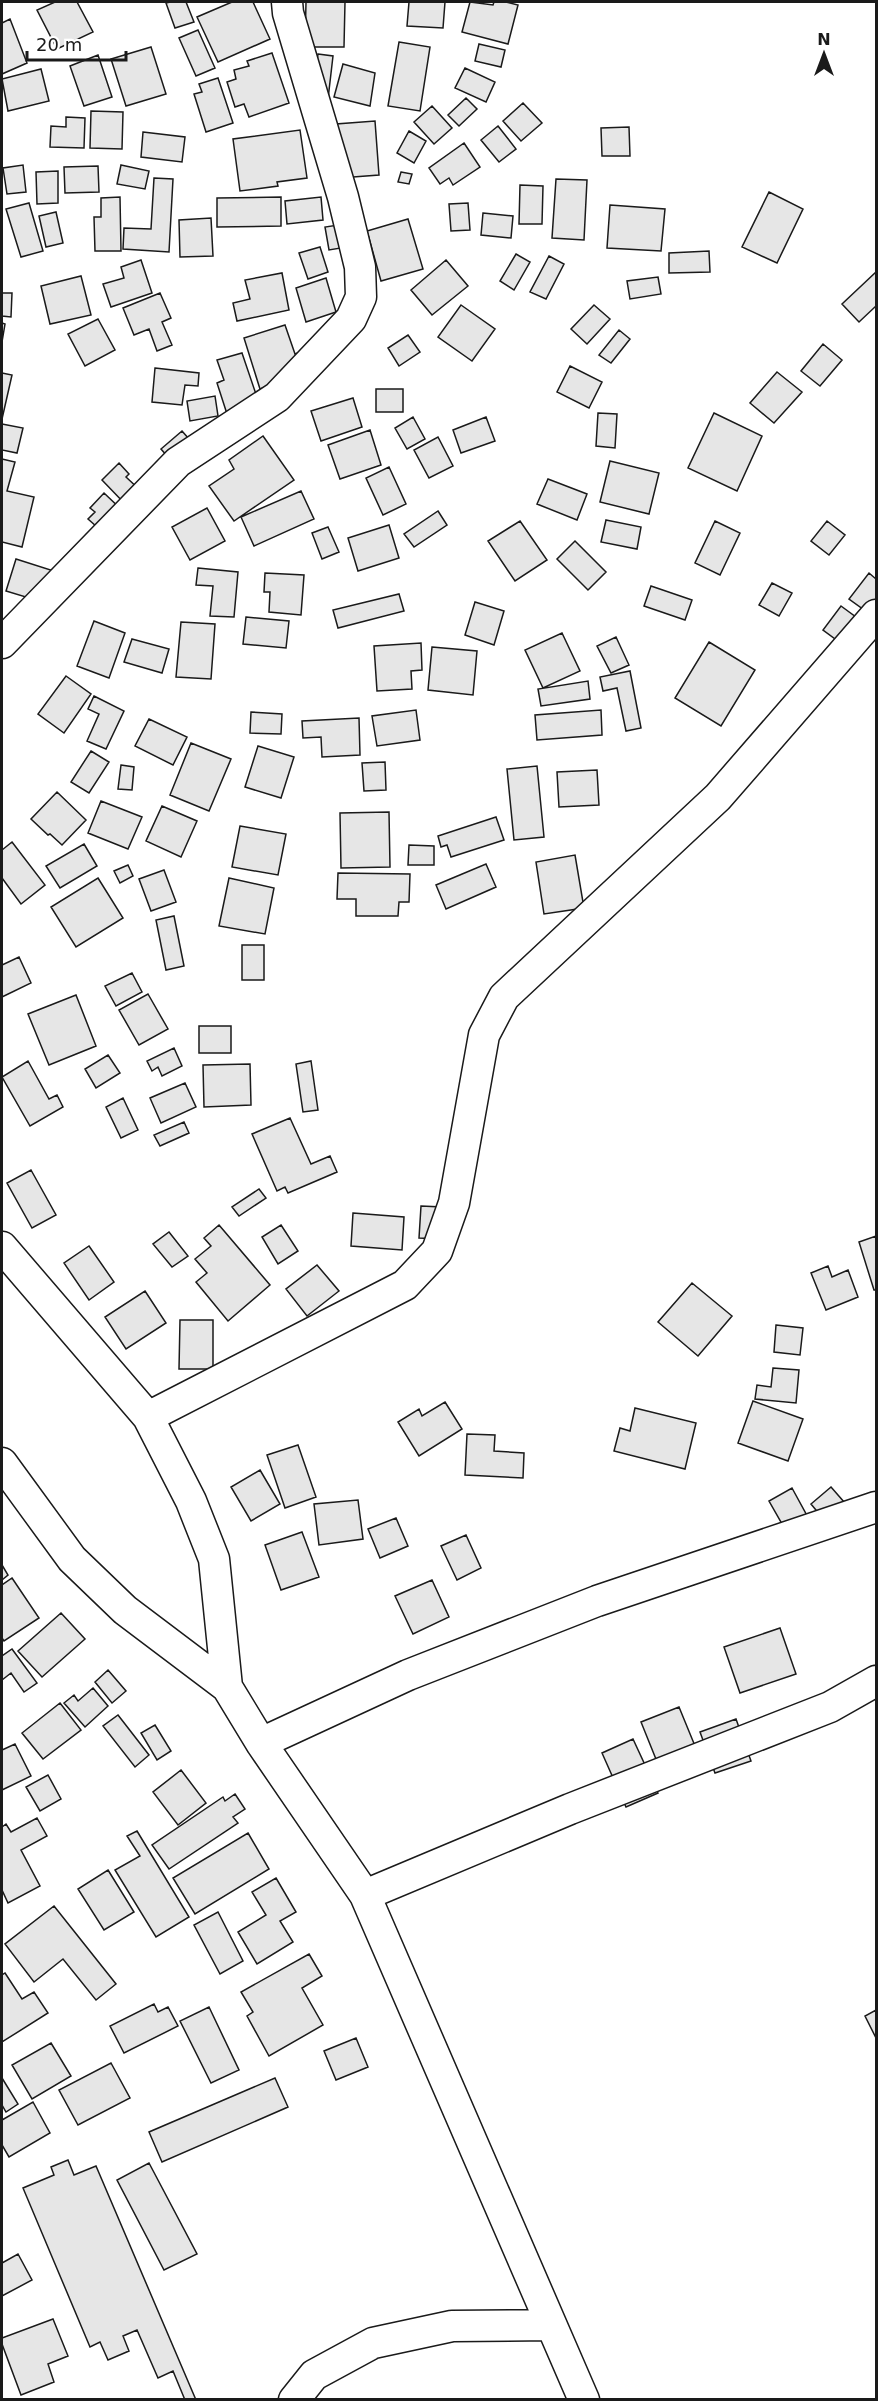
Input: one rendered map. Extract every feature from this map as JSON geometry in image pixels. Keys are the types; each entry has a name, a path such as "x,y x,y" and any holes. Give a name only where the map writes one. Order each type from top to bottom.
{"street":[{"path":"2,643 178,462 277,397 351,319 361,297 360,267 343,197 288,13 287,2"},
{"path":"148,1417 405,1285 437,1251 454,1203 484,1035 504,997 718,797 876,615"},
{"path":"2,1247 148,1417 191,1501 214,1559 227,1687"},
{"path":"2,1463 72,1559 125,1611 227,1687 261,1743 364,1895 584,2400"},
{"path":"261,1743 408,1675 597,1601 876,1508"},
{"path":"364,1895 570,1809 830,1707 876,1681"},
{"path":"294,2400 314,2375 373,2343 452,2326 551,2325"}],"building":[{"path":"55,2 77,2 93,32 57,49 37,10"},
{"path":"186,2 194,22 175,28 166,3"},
{"path":"232,2 253,2 270,39 218,62 197,17"},
{"path":"306,2 345,2 344,47 305,47"},
{"path":"409,2 445,2 443,28 407,26"},
{"path":"470,2 493,5 494,2 506,2 518,5 508,44 462,32"},
{"path":"10,19 27,63 2,74 2,23"},
{"path":"198,30 215,68 196,76 179,38"},
{"path":"399,42 430,47 420,111 388,106"},
{"path":"479,44 505,50 501,67 475,61"},
{"path":"151,47 166,94 126,106 111,59"},
{"path":"272,53 289,103 249,117 244,104 235,107 227,82 236,79 234,70 249,66 247,61"},
{"path":"318,54 333,56 328,99 312,95"},
{"path":"98,55 112,97 84,106 70,66"},
{"path":"343,64 375,73 370,106 334,97"},
{"path":"465,68 495,82 486,102 455,88"},
{"path":"41,69 49,101 8,111 2,79"},
{"path":"218,78 233,123 206,132 194,94 202,92 199,84"},
{"path":"466,98 477,109 459,126 448,115"},
{"path":"523,103 542,123 521,141 503,121"},
{"path":"432,106 452,128 434,144 414,122"},
{"path":"91,111 123,112 122,149 90,148"},
{"path":"66,117 85,118 84,148 50,147 51,126 66,127"},
{"path":"375,121 379,175 340,178 336,124"},
{"path":"498,126 516,149 499,162 481,140"},
{"path":"629,127 630,156 602,156 601,128"},
{"path":"300,130 307,178 277,182 278,186 240,191 233,139"},
{"path":"409,131 426,141 414,163 397,153"},
{"path":"143,132 185,137 182,162 141,157"},
{"path":"464,143 480,167 453,185 449,178 440,184 429,168"},
{"path":"23,165 26,192 7,194 3,168"},
{"path":"121,165 149,171 145,189 117,184"},
{"path":"98,166 99,192 65,193 64,167"},
{"path":"58,171 58,203 37,204 36,172"},
{"path":"401,172 412,174 409,184 398,182"},
{"path":"154,178 173,179 169,252 123,249 124,228 151,229"},
{"path":"556,179 587,180 584,240 552,238"},
{"path":"520,185 543,186 542,224 519,224"},
{"path":"769,192 803,209 777,263 742,247"},
{"path":"120,197 121,251 95,251 94,217 101,217 101,198"},
{"path":"281,197 281,226 217,227 217,198"},
{"path":"321,197 323,220 287,224 285,201"},
{"path":"29,203 43,251 21,257 6,209"},
{"path":"468,203 470,230 451,231 449,204"},
{"path":"610,205 665,209 661,251 607,248"},
{"path":"56,212 63,243 46,247 39,216"},
{"path":"483,213 513,216 511,238 481,235"},
{"path":"211,218 213,256 180,257 179,220"},
{"path":"408,219 423,269 381,281 367,231"},
{"path":"338,225 341,248 329,250 325,227"},
{"path":"320,247 328,272 308,279 299,253"},
{"path":"709,251 710,272 669,273 669,253"},
{"path":"516,254 530,262 514,290 500,281"},
{"path":"549,256 564,264 546,299 530,292"},
{"path":"141,260 152,293 111,307 103,284 124,278 121,267"},
{"path":"446,260 468,286 432,315 411,290"},
{"path":"876,272 876,306 859,322 842,304"},
{"path":"282,273 289,310 237,321 233,303 250,299 245,280"},
{"path":"81,276 91,315 50,324 41,286"},
{"path":"658,277 661,294 630,299 627,281"},
{"path":"326,278 336,312 306,322 296,288"},
{"path":"2,293 12,293 11,317 2,316"},
{"path":"160,293 171,318 162,322 172,345 157,351 149,329 134,335 123,308"},
{"path":"461,305 495,329 472,361 438,337"},
{"path":"594,305 610,319 587,344 571,329"},
{"path":"98,319 115,350 85,366 68,334"},
{"path":"2,323 5,324 2,342"},
{"path":"285,325 295,354 308,349 315,372 260,389 244,338"},
{"path":"619,330 630,339 611,363 599,355"},
{"path":"408,335 420,352 399,366 388,348"},
{"path":"823,344 842,360 820,386 801,371"},
{"path":"242,353 260,406 228,417 217,383 224,380 217,360"},
{"path":"570,366 602,382 589,408 557,392"},
{"path":"155,368 199,373 198,386 185,385 182,405 152,402"},
{"path":"777,372 802,392 774,423 750,403"},
{"path":"2,373 12,375 2,419"},
{"path":"376,389 403,389 403,412 376,412"},
{"path":"215,396 218,416 190,421 187,401"},
{"path":"353,398 362,427 321,441 311,411"},
{"path":"598,413 617,414 615,448 596,446"},
{"path":"714,413 762,436 737,491 688,468"},
{"path":"413,417 425,439 407,449 395,428"},
{"path":"486,417 495,441 461,453 453,430"},
{"path":"2,424 23,428 17,453 2,450"},
{"path":"370,430 381,465 340,479 328,445"},
{"path":"182,431 203,455 182,473 161,449"},
{"path":"263,436 294,480 234,521 209,486 234,469 229,460"},
{"path":"438,437 453,466 429,478 414,450"},
{"path":"2,459 15,462 7,491 34,497 22,547 2,542"},
{"path":"610,461 659,473 649,514 600,502"},
{"path":"119,463 129,474 126,477 142,492 127,506 102,480"},
{"path":"389,467 406,504 383,515 366,478"},
{"path":"548,479 587,494 577,520 537,504"},
{"path":"301,491 314,519 254,546 241,517"},
{"path":"104,493 124,512 105,534 88,519 95,512 90,508"},
{"path":"207,508 225,541 190,560 172,527"},
{"path":"438,511 447,525 414,547 404,534"},
{"path":"606,520 641,527 637,549 601,542"},
{"path":"520,521 547,560 515,581 488,541"},
{"path":"715,521 740,533 720,575 695,563"},
{"path":"827,521 845,535 829,555 811,541"},
{"path":"389,525 399,558 358,571 348,538"},
{"path":"328,527 339,552 322,559 312,533"},
{"path":"575,541 606,572 588,590 557,559"},
{"path":"16,559 57,572 29,598 6,591"},
{"path":"198,568 238,572 234,617 210,616 213,586 196,585"},
{"path":"265,573 304,575 301,615 269,612 270,592 264,592"},
{"path":"869,573 876,579 876,600 867,612 849,599"},
{"path":"772,583 792,593 779,616 759,605"},
{"path":"651,586 692,600 685,620 644,606"},
{"path":"399,594 404,611 338,628 333,610"},
{"path":"475,602 504,611 494,645 465,635"},
{"path":"841,606 864,623 846,647 823,630"},
{"path":"246,617 289,621 286,648 243,644"},
{"path":"94,621 125,633 109,678 77,666"},
{"path":"181,622 215,624 211,679 176,677"},
{"path":"562,633 580,671 543,688 525,650"},
{"path":"616,637 629,665 611,673 597,646"},
{"path":"132,639 169,649 162,673 124,662"},
{"path":"709,642 755,670 721,726 675,698"},
{"path":"421,643 422,670 411,671 412,689 377,691 374,646"},
{"path":"432,647 477,651 473,695 428,690"},
{"path":"630,671 641,728 626,731 617,688 603,691 600,677"},
{"path":"66,676 91,694 64,733 38,714"},
{"path":"588,681 590,699 541,706 538,689"},
{"path":"94,696 124,711 106,749 87,741 99,714 88,709"},
{"path":"416,710 420,740 377,746 372,716"},
{"path":"601,710 602,735 537,740 535,715"},
{"path":"251,712 282,714 281,734 250,733"},
{"path":"359,718 360,755 322,757 321,737 303,738 302,721"},
{"path":"149,719 187,737 173,765 135,746"},
{"path":"191,743 231,759 209,811 170,795"},
{"path":"258,746 294,757 281,798 245,787"},
{"path":"91,751 109,762 89,793 71,782"},
{"path":"385,762 386,790 364,791 362,763"},
{"path":"121,765 134,767 132,790 118,789"},
{"path":"537,766 544,837 514,840 507,769"},
{"path":"597,770 599,805 559,807 557,772"},
{"path":"57,792 86,820 62,845 31,819"},
{"path":"101,801 142,817 128,849 88,833"},
{"path":"162,806 197,821 181,857 146,841"},
{"path":"389,812 390,867 341,868 340,813"},
{"path":"496,817 504,840 451,857 447,845 441,847 438,836"},
{"path":"240,826 286,834 278,875 232,867"},
{"path":"12,842 45,885 21,904 2,878 2,850"},
{"path":"84,844 97,866 60,888 46,866"},
{"path":"409,845 434,846 434,865 408,865"},
{"path":"575,855 584,908 544,914 536,862"},
{"path":"486,864 496,887 446,909 436,885"},
{"path":"128,865 133,876 120,883 114,871"},
{"path":"164,870 176,902 151,911 139,879"},
{"path":"338,873 410,874 409,902 399,902 398,916 356,916 356,899 337,899"},
{"path":"98,878 123,918 76,947 51,907"},
{"path":"229,878 274,888 265,934 219,926"},
{"path":"174,916 184,966 166,970 156,920"},
{"path":"242,945 264,945 264,980 242,980"},
{"path":"19,957 31,983 2,997 2,965"},
{"path":"132,973 142,992 116,1006 105,986"},
{"path":"148,994 168,1029 139,1045 119,1010"},
{"path":"76,995 96,1046 49,1065 28,1014"},
{"path":"199,1026 231,1026 231,1053 199,1053"},
{"path":"174,1048 182,1066 162,1076 158,1067 152,1071 147,1061"},
{"path":"108,1055 120,1073 96,1088 85,1069"},
{"path":"28,1061 49,1099 57,1095 63,1107 30,1126 2,1077"},
{"path":"311,1061 318,1110 303,1112 296,1064"},
{"path":"250,1064 251,1105 204,1107 203,1065"},
{"path":"185,1083 196,1107 161,1123 150,1098"},
{"path":"123,1098 138,1130 121,1138 106,1107"},
{"path":"290,1118 311,1164 330,1156 337,1172 288,1193 285,1187 277,1191 252,1134"},
{"path":"184,1122 189,1133 160,1146 154,1135"},
{"path":"31,1170 56,1215 32,1228 7,1183"},
{"path":"259,1189 266,1198 239,1216 232,1207"},
{"path":"421,1206 442,1207 441,1239 419,1238"},
{"path":"353,1213 404,1217 402,1250 351,1246"},
{"path":"219,1225 270,1285 228,1321 196,1282 207,1273 195,1259 211,1246 204,1238"},
{"path":"281,1225 298,1251 278,1264 262,1237"},
{"path":"169,1232 188,1256 172,1267 153,1244"},
{"path":"876,1236 876,1290 874,1290 859,1242"},
{"path":"89,1246 114,1282 89,1300 64,1263"},
{"path":"317,1265 339,1291 307,1316 286,1289"},
{"path":"828,1266 832,1277 848,1270 858,1297 826,1310 811,1273"},
{"path":"692,1283 732,1316 698,1356 658,1322"},
{"path":"145,1291 166,1323 126,1349 105,1317"},
{"path":"180,1320 213,1320 213,1369 179,1369"},
{"path":"776,1325 803,1328 800,1355 774,1352"},
{"path":"773,1368 799,1370 796,1403 755,1399 757,1385 771,1387"},
{"path":"753,1401 803,1419 788,1461 738,1443"},
{"path":"445,1402 462,1429 419,1456 398,1422 419,1409 422,1416"},
{"path":"635,1408 696,1423 685,1469 614,1451 620,1428 630,1431"},
{"path":"467,1434 495,1435 494,1451 524,1453 523,1478 465,1475"},
{"path":"298,1445 316,1497 285,1508 267,1455"},
{"path":"260,1470 280,1504 251,1521 231,1487"},
{"path":"831,1487 851,1510 830,1527 811,1504"},
{"path":"792,1488 816,1532 794,1545 769,1501"},
{"path":"358,1500 363,1539 319,1545 314,1504"},
{"path":"396,1518 408,1546 380,1558 368,1529"},
{"path":"302,1532 319,1577 281,1590 265,1545"},
{"path":"466,1535 481,1568 457,1580 441,1546"},
{"path":"2,1565 8,1575 2,1580"},
{"path":"12,1578 39,1618 4,1641 2,1638 2,1585"},
{"path":"432,1580 449,1617 413,1634 395,1596"},
{"path":"61,1613 85,1639 42,1677 18,1651"},
{"path":"780,1628 796,1674 740,1693 724,1647"},
{"path":"12,1649 37,1683 24,1692 11,1673 2,1680 2,1656"},
{"path":"108,1670 126,1691 112,1703 95,1682"},
{"path":"93,1688 108,1706 85,1727 64,1703 74,1695 78,1701"},
{"path":"60,1703 81,1730 43,1759 22,1733"},
{"path":"679,1707 702,1763 664,1779 641,1722"},
{"path":"118,1715 149,1755 135,1767 103,1726"},
{"path":"736,1719 751,1761 715,1773 700,1732"},
{"path":"155,1725 171,1751 157,1760 141,1733"},
{"path":"633,1739 658,1793 626,1807 602,1753"},
{"path":"15,1744 31,1776 2,1790 2,1750"},
{"path":"181,1770 206,1803 178,1825 153,1792"},
{"path":"48,1775 61,1799 40,1811 26,1787"},
{"path":"235,1794 245,1809 233,1817 238,1823 169,1869 152,1845 223,1797 225,1801"},
{"path":"37,1818 47,1836 21,1850 40,1886 8,1903 2,1890 2,1827 6,1824 11,1832"},
{"path":"137,1831 189,1917 156,1937 115,1870 140,1856 127,1836"},
{"path":"248,1833 269,1869 195,1914 173,1878"},
{"path":"108,1870 134,1912 104,1930 78,1889"},
{"path":"276,1878 296,1912 280,1921 293,1942 257,1964 238,1932 266,1915 252,1892"},
{"path":"54,1906 116,1984 96,2000 63,1959 34,1982 5,1944"},
{"path":"218,1912 243,1961 220,1974 194,1925"},
{"path":"309,1954 322,1976 302,1988 323,2025 269,2056 247,2016 253,2012 241,1992"},
{"path":"5,1973 22,1999 34,1992 48,2013 2,2042 2,1975"},
{"path":"154,2004 158,2012 168,2007 178,2026 124,2053 110,2026"},
{"path":"209,2007 239,2070 211,2083 180,2021"},
{"path":"876,2010 876,2038 865,2016"},
{"path":"356,2038 368,2067 336,2080 324,2051"},
{"path":"51,2043 71,2076 32,2099 12,2065"},
{"path":"111,2063 130,2098 78,2125 59,2090"},
{"path":"2,2078 18,2104 6,2112 2,2105"},
{"path":"275,2078 288,2107 162,2162 149,2132"},
{"path":"33,2102 50,2133 9,2157 2,2145 2,2120"},
{"path":"68,2160 74,2175 96,2166 196,2400 185,2400 173,2371 158,2378 137,2330 123,2336 129,2351 108,2360 100,2342 90,2347 23,2188 54,2175 51,2167"},
{"path":"149,2163 197,2254 164,2270 117,2180"},
{"path":"18,2254 32,2280 2,2296 2,2263"},
{"path":"53,2319 68,2356 48,2364 54,2382 21,2395 2,2344 2,2338"}]}
